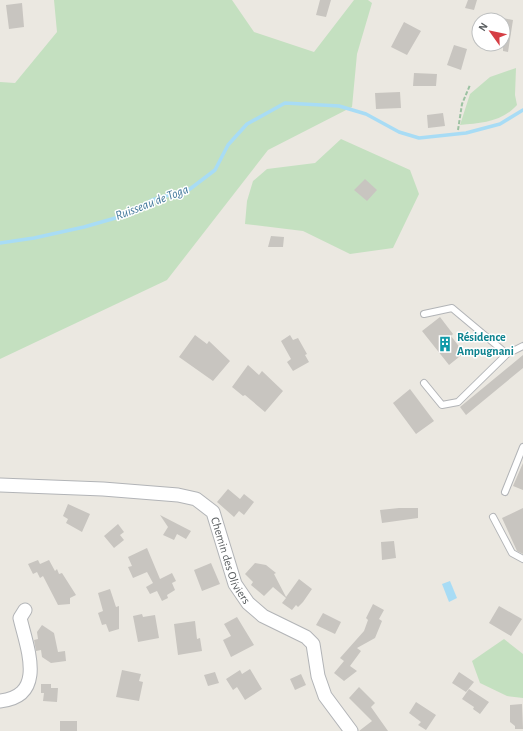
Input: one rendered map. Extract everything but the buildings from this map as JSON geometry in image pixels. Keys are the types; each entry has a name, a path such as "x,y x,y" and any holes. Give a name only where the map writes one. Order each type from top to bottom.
{"street":[{"name":"Chemin des Oliviers","path":"0,485 103,489 178,495 196,499 213,512 235,584 248,603 263,616 306,637 313,644 318,676 325,696 351,731"},
{"path":"0,701 13,699 23,692 29,682 30,661 20,618 25,610"}],"lane":[{"path":"424,314 452,308 507,354"},
{"path":"424,383 442,405 458,402 507,354 523,346"},
{"path":"505,492 523,447"},
{"path":"493,517 512,553 523,559"}],"path":[{"path":"458,130 462,104 470,85"}],"green space":[{"path":"54,0 232,0 254,32 314,52 354,0 368,0 372,3 357,54 352,107 268,150 167,280 0,359 0,82 15,83 57,32"},
{"path":"516,68 515,95 517,105 505,115 491,121 460,125 470,94 490,77"},
{"path":"341,139 410,170 419,194 393,248 350,254 303,231 245,224 247,201 253,181 267,169 315,163"},
{"path":"504,639 523,654 523,698 507,696 480,683 472,661"}],"water":[{"path":"450,581 457,598 449,602 442,584"}],"waterway":[{"name":"Ruisseau de Toga","path":"0,243 34,238 84,227 126,215 152,200 190,189 215,170 228,145 247,124 285,103 339,106 366,114 399,132 419,138 466,133 500,124 523,110"}],"place":[{"name":"Résidence Ampugnani","path":"445,344"}]}
